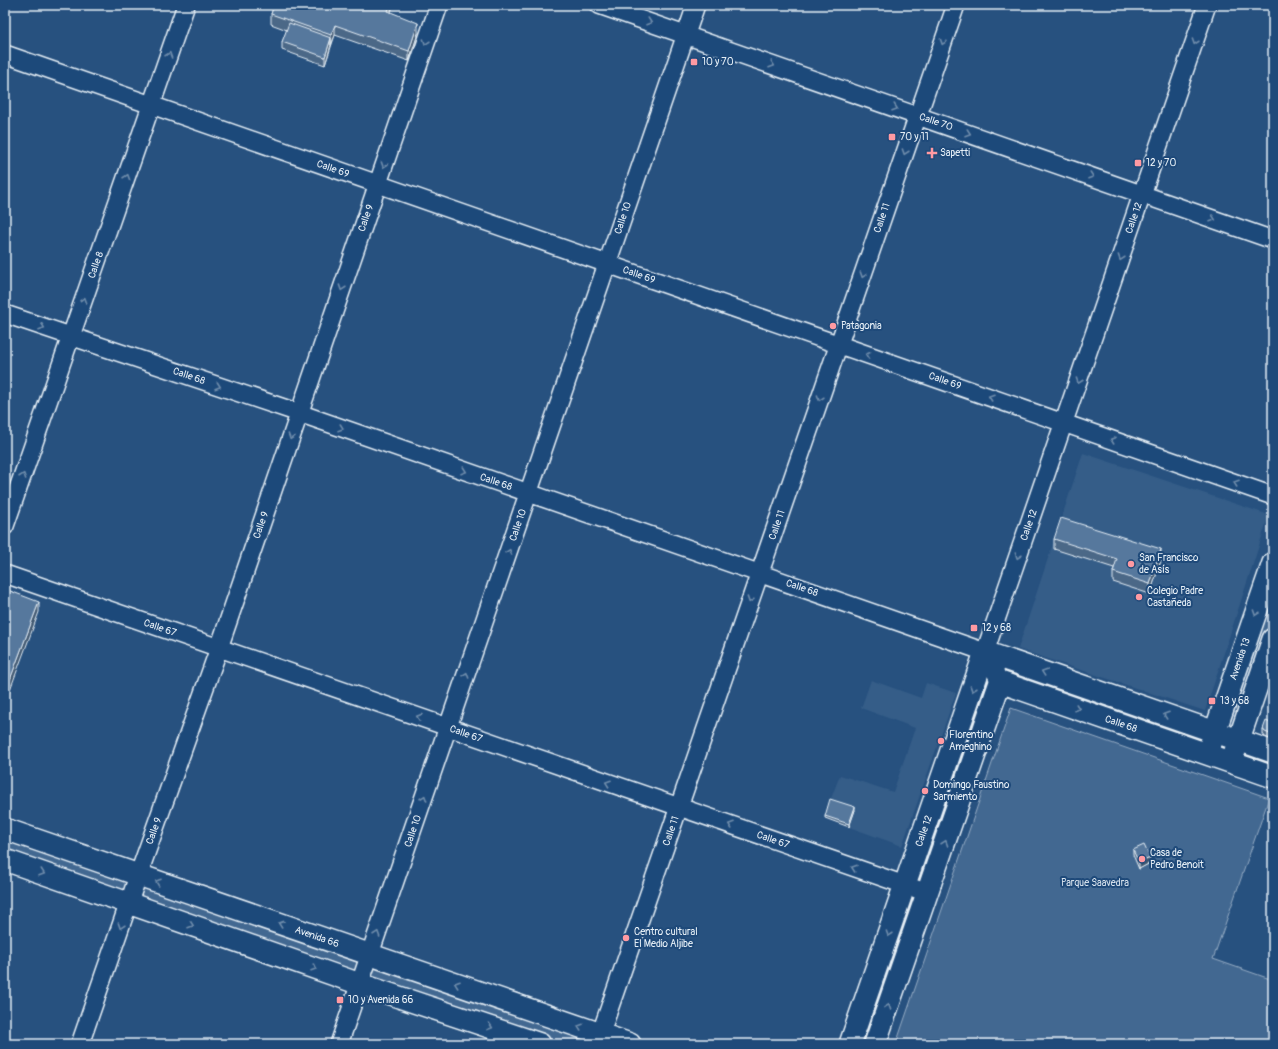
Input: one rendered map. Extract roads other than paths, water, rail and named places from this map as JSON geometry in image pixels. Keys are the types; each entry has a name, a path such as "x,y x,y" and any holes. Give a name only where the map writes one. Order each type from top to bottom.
{"main road":[{"name":"Avenida 13","path":"1208,754 1273,563"},
{"path":"1231,762 1273,639"},
{"name":"Calle 68","path":"985,652 1273,752"},
{"name":"Calle 12","path":"850,1044 985,652"},
{"name":"Calle 68","path":"1000,682 1273,777"},
{"path":"875,1044 1000,682"},
{"name":"Avenida 66","path":"5,829 370,955 598,1039 630,1044"},
{"path":"5,860 360,984 540,1044"}],"street":[{"name":"Calle 8","path":"5,526 186,5"},
{"name":"Calle 9","path":"80,1044 219,648 439,5"},
{"name":"Calle 70","path":"599,5 1273,240"},
{"name":"Calle 10","path":"339,1044 696,5"},
{"name":"Calle 11","path":"598,1039 956,5"},
{"name":"Calle 12","path":"985,652 1208,5"},
{"name":"Calle 69","path":"5,54 1273,496"},
{"name":"Calle 68","path":"5,314 299,413 985,652"},
{"name":"Calle 67","path":"5,574 928,893"},
{"path":"985,652 1000,682"}],"place":[{"name":"10 y 70","path":"694,62"},
{"name":"70 y 11","path":"892,137"},
{"name":"Sapetti","path":"932,153"},
{"name":"12 y 70","path":"1138,163"},
{"name":"Patagonia","path":"833,326"},
{"name":"San Francisco de Asís","path":"1131,564"},
{"name":"Colegio Padre Castañeda","path":"1139,597"},
{"name":"12 y 68","path":"974,628"},
{"name":"13 y 68","path":"1212,701"},
{"name":"Florentino Ameghino","path":"941,741"},
{"name":"Domingo Faustino Sarmiento","path":"925,791"},
{"name":"Casa de Pedro Benoit","path":"1142,859"},
{"name":"Centro cultural El Medio Aljibe","path":"626,938"},
{"name":"10 y Avenida 66","path":"340,1000"}],"park label":[{"name":"Parque Saavedra","path":"1095,883"}]}
